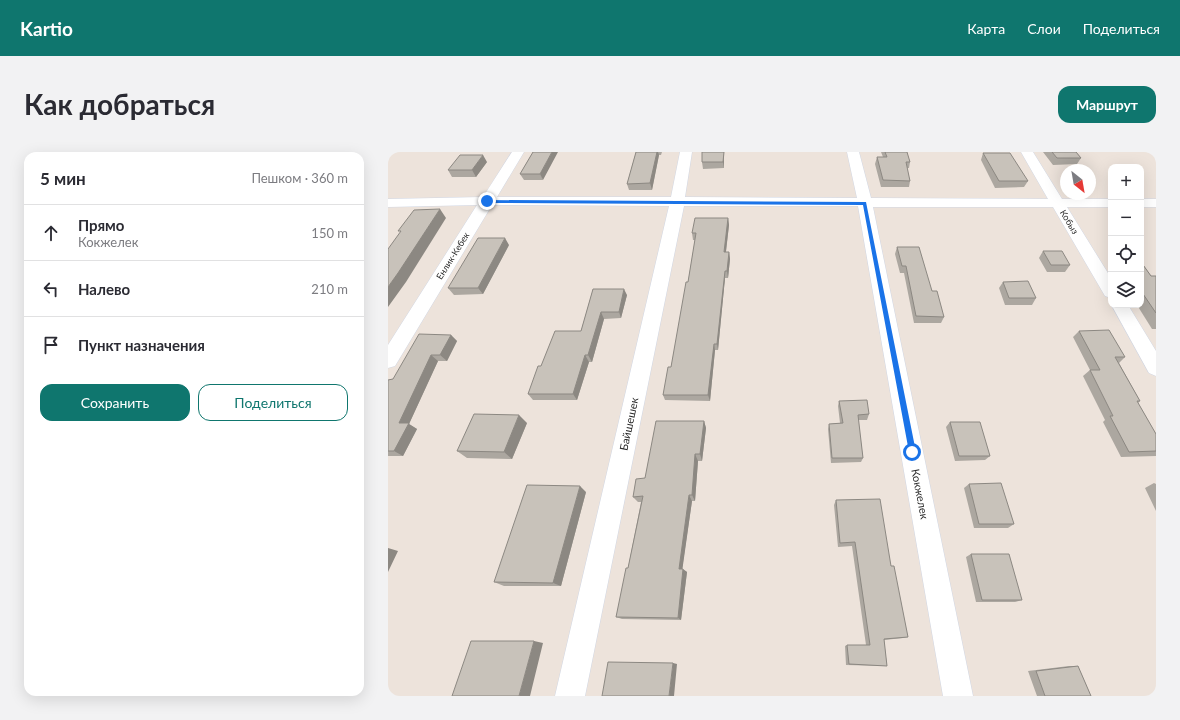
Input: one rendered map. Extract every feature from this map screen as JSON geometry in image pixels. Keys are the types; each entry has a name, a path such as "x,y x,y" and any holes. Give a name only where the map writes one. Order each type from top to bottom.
{"street":[{"name":"Енлик-Кебек","path":"388,361 518,152"},
{"name":"Байшешек","path":"570,696 677,203 686,152"},
{"name":"Кокжелек","path":"853,152 865,203 958,696"},
{"name":"Кобыз","path":"1027,152 1108,287"},
{"path":"388,203 487,201 677,203 1108,203"},
{"path":"1144,203 1156,203"},
{"path":"1121,308 1156,368"}],"building":[{"path":"533,152 552,152 540,174 520,174"},
{"path":"636,152 657,152 650,183 627,184"},
{"path":"702,152 724,152 723,162 702,162"},
{"path":"885,152 907,152 910,162 906,162 910,181 883,180 877,157 887,157"},
{"path":"1052,152 1076,152 1081,158 1057,158"},
{"path":"983,153 1010,153 1028,181 999,181"},
{"path":"460,155 483,155 472,170 448,170"},
{"path":"440,209 388,287 388,249 401,231 398,231 414,210"},
{"path":"695,218 728,218 724,252 729,252 727,271 725,271 717,344 714,344 708,395 663,395 668,367 671,367 686,282 688,282 696,233 692,233"},
{"path":"478,238 505,238 478,288 448,288"},
{"path":"897,247 919,247 932,291 937,291 944,317 916,316 906,266 902,266"},
{"path":"1043,251 1062,251 1070,265 1051,265"},
{"path":"1144,266 1151,276 1156,276 1156,313 1144,295"},
{"path":"1028,281 1036,298 1009,298 1003,282"},
{"path":"593,289 624,289 619,312 601,312 588,355 585,355 573,394 528,394 538,366 541,366 555,331 581,331"},
{"path":"1109,330 1125,357 1115,357 1140,401 1137,401 1156,434 1156,451 1129,452 1110,416 1113,416 1090,370 1100,370 1079,331"},
{"path":"419,334 451,335 440,355 431,355 399,423 409,423 394,451 388,451 388,380 393,379"},
{"path":"867,400 869,414 858,415 863,458 832,458 829,424 843,423 839,401"},
{"path":"474,414 519,415 504,452 457,451"},
{"path":"656,421 704,421 700,454 695,454 692,495 689,495 679,569 683,569 678,618 616,617 643,496 633,497 636,479 645,478"},
{"path":"950,422 980,422 990,456 959,456"},
{"path":"1001,483 1014,524 979,524 969,484"},
{"path":"527,485 580,486 553,583 494,582"},
{"path":"880,499 891,566 894,566 908,637 884,639 887,666 849,664 847,645 870,645 855,542 840,543 836,500"},
{"path":"971,554 1009,554 1022,600 982,600"},
{"path":"471,641 534,641 519,696 452,696"},
{"path":"608,662 673,663 669,696 602,696"},
{"path":"1078,666 1091,696 1045,696 1036,671"}],"route":[{"path":"487,201 865,203 912,452"}]}
